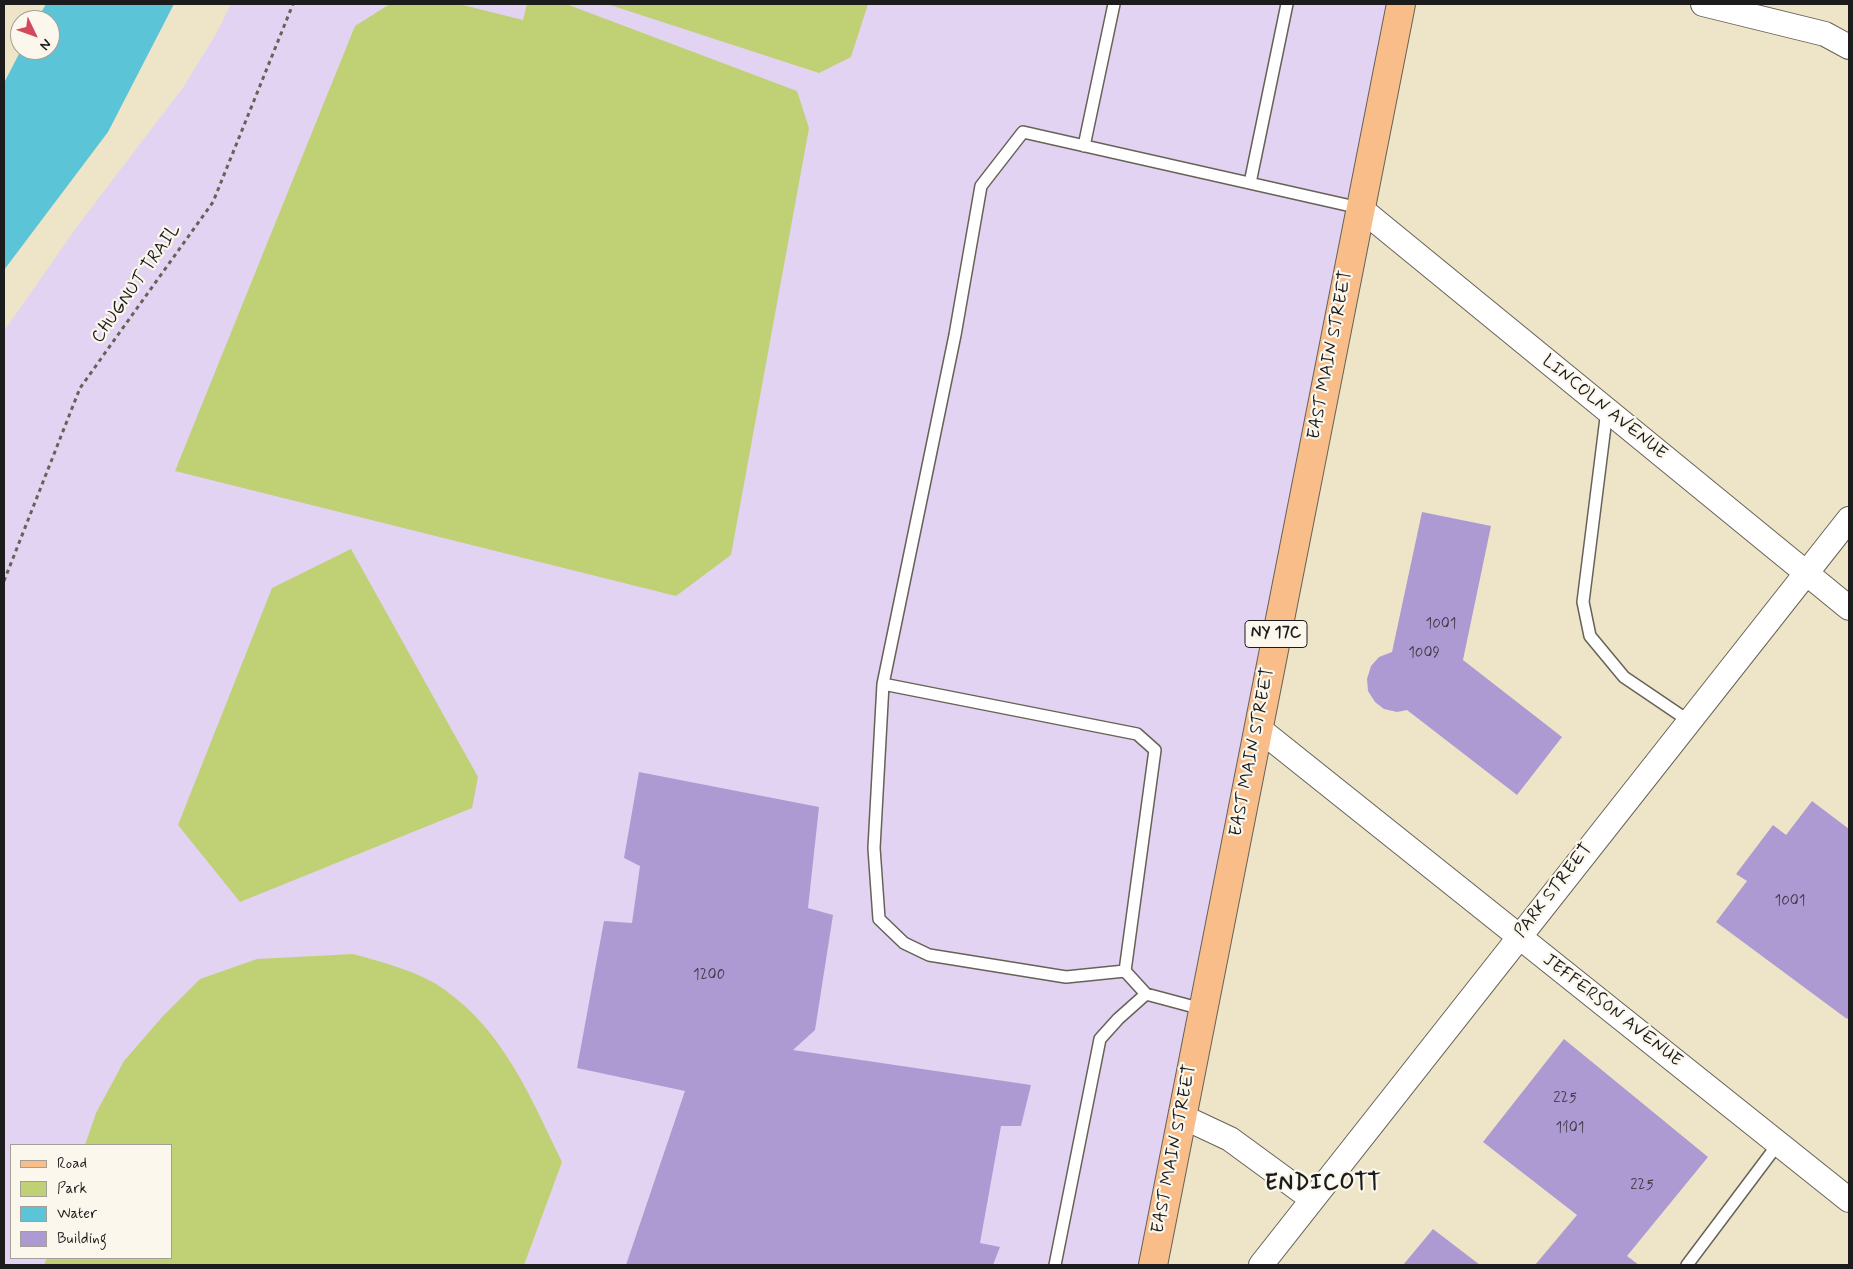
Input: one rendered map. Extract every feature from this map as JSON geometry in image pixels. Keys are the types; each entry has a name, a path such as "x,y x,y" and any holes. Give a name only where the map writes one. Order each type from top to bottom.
{"main road":[{"name":"EAST MAIN STREET","path":"1153,1265 1401,4"}],"street":[{"path":"1703,4 1825,34 1849,46"},
{"name":"LINCOLN AVENUE","path":"1360,208 1849,608"},
{"name":"PARK STREET","path":"1261,1265 1849,519"},
{"name":"JEFFERSON AVENUE","path":"1258,728 1849,1200"},
{"path":"1181,1116 1230,1139 1312,1199"}],"lane":[{"path":"1084,146 1114,4"},
{"path":"1250,183 1287,4"},
{"path":"1125,971 1066,977 929,955 904,943 879,919 874,848 883,684 955,335 981,186 1023,132 1360,208"},
{"path":"1607,410 1583,602 1590,636 1624,677 1689,721"},
{"path":"883,684 1137,734 1155,750 1125,971"},
{"path":"1125,971 1146,994 1202,1009"},
{"path":"1055,1265 1100,1038 1146,994"},
{"path":"1687,1265 1778,1144"}],"path":[{"name":"CHUGNUT TRAIL","path":"4,581 80,388 213,202 293,4"}],"shaded area":[{"path":"231,4 1401,4 1153,1265 4,1265 4,331 76,228 184,86 216,34"}],"green space":[{"path":"390,4 459,4 523,20 527,4 566,4 797,91 809,128 731,555 676,596 175,471 355,26"},
{"path":"607,4 868,4 851,57 819,73"},
{"path":"351,549 478,777 472,808 240,902 178,825 272,588"},
{"path":"353,954 389,964 425,978 445,990 466,1007 484,1026 514,1068 562,1162 524,1265 44,1265 47,1259 172,1259 172,1144 85,1144 96,1113 124,1061 163,1016 200,979 257,959"}],"water":[{"path":"46,4 174,4 108,132 4,270 4,83 16,60 60,60 60,10 43,10"}],"building":[{"path":"1422,512 1491,526 1463,660 1562,737 1517,795 1407,710 1397,712 1384,709 1375,702 1368,691 1367,679 1371,666 1379,657 1392,652"},
{"path":"639,772 819,807 808,908 833,915 815,1030 793,1050 1031,1085 1021,1126 1001,1126 980,1243 1000,1247 993,1265 626,1265 685,1091 577,1068 604,921 632,923 640,866 624,858"},
{"path":"1812,801 1849,829 1849,1016 1847,1019 1716,922 1747,881 1736,874 1773,825 1786,835"},
{"path":"1564,1039 1708,1157 1627,1256 1639,1265 1535,1265 1577,1215 1483,1142"},
{"path":"1433,1229 1480,1265 1403,1265"}],"district":[{"name":"ENDICOTT","path":"1323,1184"}]}
